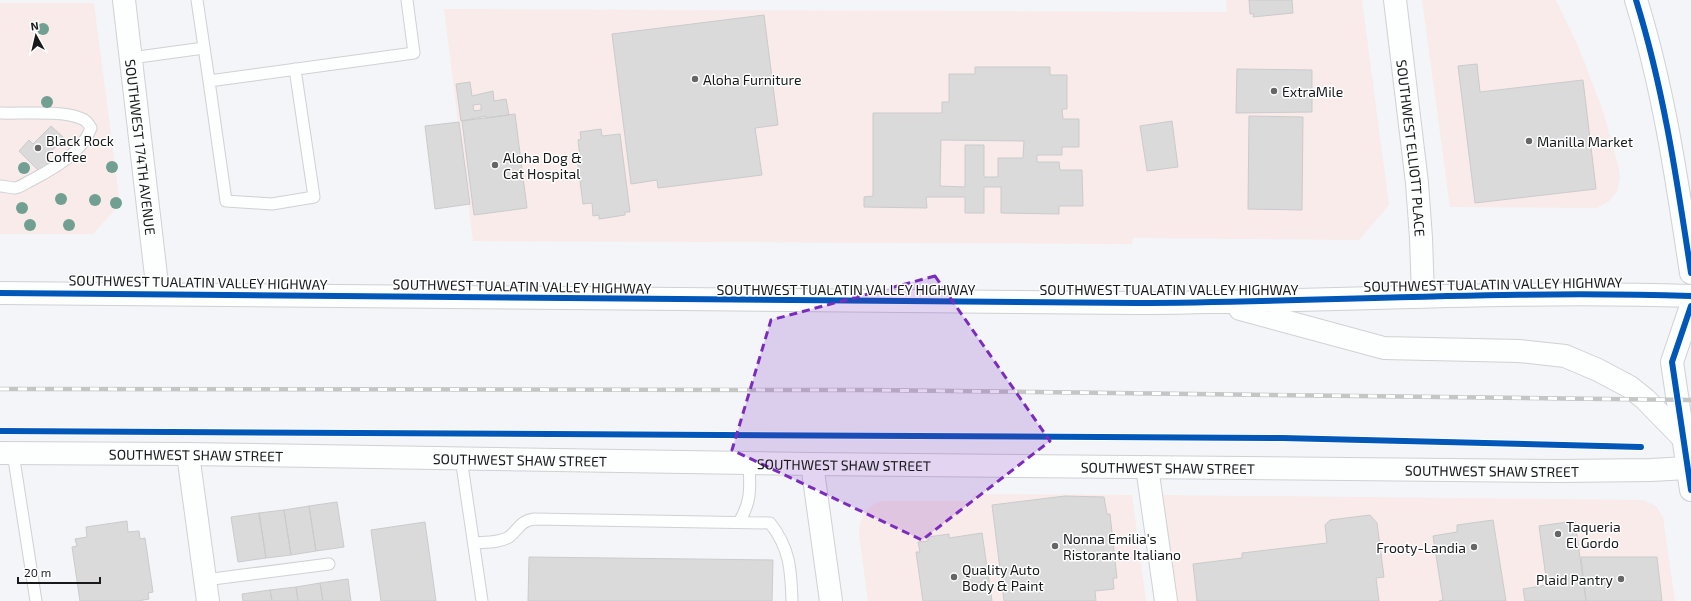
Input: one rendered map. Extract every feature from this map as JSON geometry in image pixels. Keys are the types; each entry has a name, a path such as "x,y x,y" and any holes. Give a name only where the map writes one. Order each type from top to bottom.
{"street":[{"name":"SOUTHWEST 174TH AVENUE","path":"124,0 158,294"},
{"name":"SOUTHWEST ELLIOTT PLACE","path":"1395,0 1417,183 1422,238 1423,296"},
{"path":"1636,0 1661,92 1673,153 1691,273"},
{"name":"SOUTHWEST TUALATIN VALLEY HIGHWAY","path":"0,293 666,300 1217,303 1423,296 1554,294 1691,296"},
{"path":"1217,303 1384,348 1519,351 1565,356 1598,370 1630,387 1645,399 1682,436"},
{"path":"1691,306 1672,362 1691,490"},
{"name":"SOUTHWEST SHAW STREET","path":"6,453 188,454 812,464 1559,471 1687,468"},
{"path":"188,454 206,591"},
{"path":"812,464 831,601"},
{"path":"1147,467 1166,601"}],"lane":[{"path":"197,0 226,201 272,204 314,196 295,69"},
{"path":"208,81 414,53 407,0"},
{"path":"131,58 204,48"},
{"path":"0,113 63,114 87,121 91,128 88,137 69,156 50,171 17,188 0,186"},
{"path":"6,453 36,601"},
{"path":"461,458 482,601"},
{"path":"739,522 746,511 749,501 749,463"},
{"path":"474,543 499,541 509,537 526,520 534,519 770,523 778,533 786,548 790,566 792,601"},
{"path":"206,591 329,564"}],"highlighted area":[{"path":"935,276 1050,441 922,540 732,450 771,320"}],"shaded area":[{"path":"1226,0 1362,0 1389,205 1359,240 1133,238 1132,244 473,241 444,9 1227,12"},
{"path":"1422,0 1556,0 1579,48 1604,114 1619,169 1620,178 1617,192 1608,202 1597,208 1450,207"},
{"path":"0,3 94,3 120,204 93,234 0,234"},
{"path":"973,494 1132,495 1146,601 868,601 859,535 860,523 865,511 876,503 883,501 974,501"},
{"path":"1163,495 1643,500 1656,506 1663,517 1675,601 1175,601"}],"building":[{"path":"1249,0 1292,0 1293,13 1253,17 1254,14 1250,14"},
{"name":"Aloha Furniture","path":"764,15 778,125 755,128 762,175 658,188 657,180 631,184 612,34"},
{"name":"Manilla Market","path":"1477,64 1480,92 1583,80 1596,189 1475,203 1458,66"},
{"path":"975,67 1050,67 1050,75 1067,75 1067,109 1062,109 1063,119 1079,119 1079,147 1062,147 1062,155 1037,155 1037,162 1059,162 1060,170 1082,170 1083,206 1059,206 1059,214 1001,213 1001,187 984,187 984,213 965,213 965,197 926,197 927,208 864,207 864,197 873,196 873,113 942,113 942,102 949,102 949,74 975,74","holes":["941,140 1024,141 1023,158 998,158 998,177 984,177 984,145 965,145 965,187 940,186"]},
{"name":"ExtraMile","path":"1237,69 1312,70 1312,112 1236,113"},
{"path":"470,82 472,96 493,91 494,101 506,99 509,115 486,118 486,116 461,121 456,84","holes":["481,104 481,110 474,111 473,105"]},
{"name":"Aloha Dog & Cat Hospital","path":"515,114 527,208 474,215 462,121"},
{"path":"1249,116 1303,117 1302,210 1248,209"},
{"path":"1172,121 1178,167 1147,171 1140,126"},
{"path":"459,122 470,204 435,209 425,126"},
{"name":"Black Rock Coffee","path":"51,126 64,138 45,158 49,162 40,172 19,151 29,140 33,144"},
{"path":"601,129 602,136 620,134 630,212 625,212 625,215 599,219 599,215 593,216 592,203 583,204 577,158 580,158 578,140 581,139 580,132"},
{"name":"Nonna Emilia's Ristorante Italiano","path":"1065,496 1104,497 1107,514 1110,514 1117,578 1113,578 1114,589 1095,591 1096,601 1004,601 992,505"},
{"path":"337,502 344,547 316,551 309,506"},
{"path":"309,506 316,551 291,555 284,510"},
{"path":"284,510 291,555 266,558 259,513"},
{"path":"259,513 266,558 238,562 231,517"},
{"path":"1370,515 1377,523 1384,577 1376,578 1379,601 1197,601 1193,564 1242,558 1242,553 1327,543 1325,525 1330,520"},
{"path":"1493,520 1506,601 1439,601 1443,600 1433,536 1457,532 1457,525"},
{"path":"127,521 128,532 139,531 140,539 145,538 153,592 148,593 149,599 138,601 80,601 72,547 77,546 75,539 87,537 86,527"},
{"path":"1575,521 1586,601 1525,601 1523,589 1547,585 1539,526"},
{"path":"425,522 436,601 381,601 371,530"},
{"name":"Quality Auto Body & Paint","path":"982,533 992,601 923,601 916,552 920,552 918,542 928,541 928,537 949,534 949,538"},
{"path":"529,557 773,560 772,601 528,601"},
{"name":"Plaid Pantry","path":"1581,557 1657,557 1662,601 1586,601"},
{"path":"348,579 351,601 323,601 320,583"},
{"path":"320,583 323,601 298,601 296,587"},
{"path":"296,587 298,601 272,601 270,590"},
{"path":"270,590 272,601 243,601 242,594"}],"railway":[{"path":"0,389 866,390 1691,400"}],"cycle path":[{"path":"1636,0 1646,34 1669,136 1691,273"},
{"path":"0,293 1136,303 1552,294 1691,296"},
{"path":"1691,306 1672,362 1691,490"},
{"path":"0,431 1282,438 1641,447"}],"place":[{"name":"Aloha Furniture","path":"695,79"},
{"name":"ExtraMile","path":"1274,91"},
{"name":"Manilla Market","path":"1529,141"},
{"name":"Black Rock Coffee","path":"38,148"},
{"name":"Aloha Dog & Cat Hospital","path":"495,165"},
{"name":"Taqueria El Gordo","path":"1558,534"},
{"name":"Nonna Emilia's Ristorante Italiano","path":"1055,546"},
{"name":"Frooty-Landia","path":"1474,547"},
{"name":"Quality Auto Body & Paint","path":"954,577"},
{"name":"Plaid Pantry","path":"1621,579"}]}
